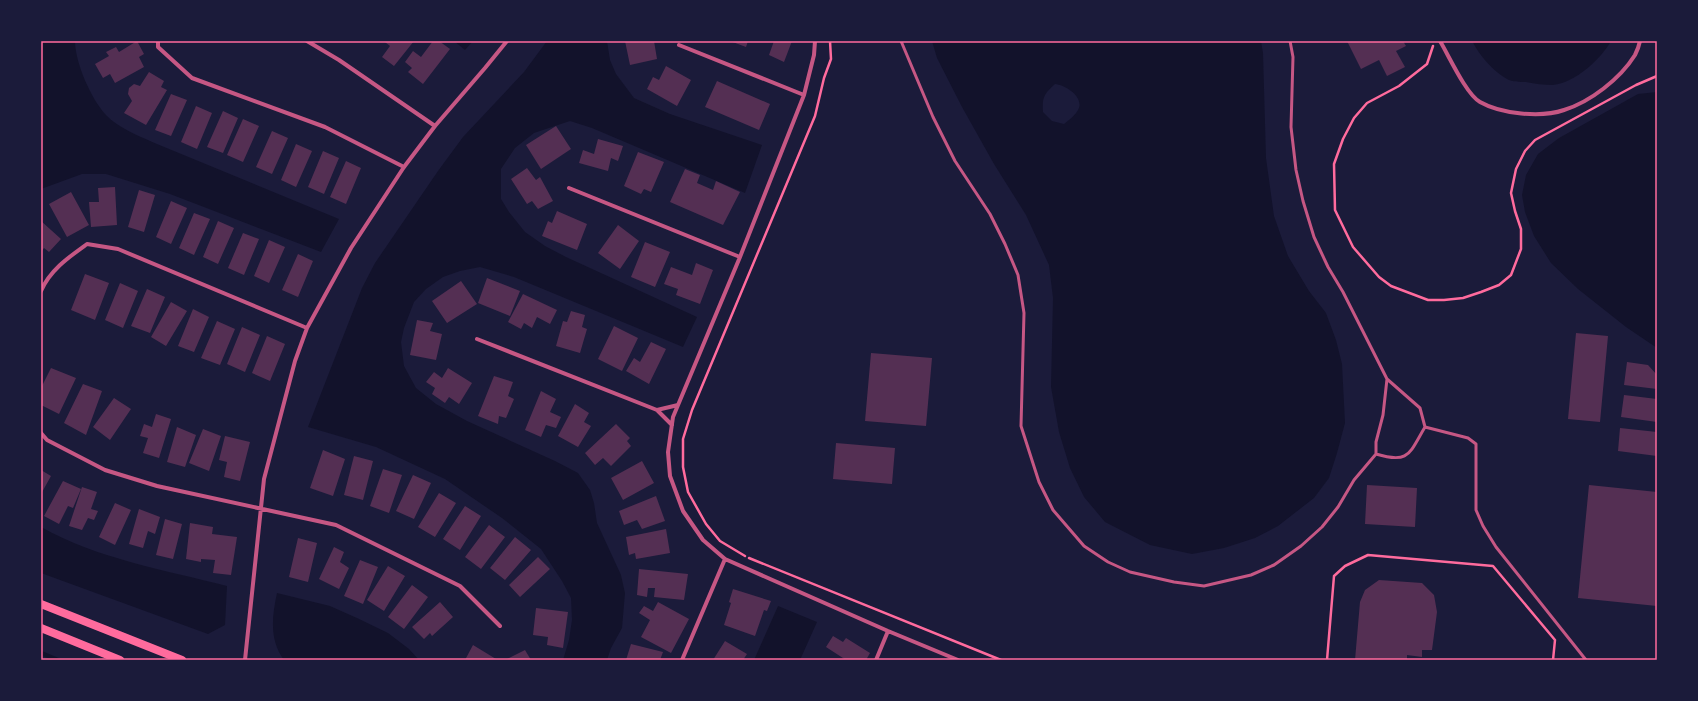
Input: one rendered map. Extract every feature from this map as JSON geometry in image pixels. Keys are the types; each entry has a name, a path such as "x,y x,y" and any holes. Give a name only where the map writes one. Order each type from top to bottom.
{"main road":[{"path":"41,604 182,660"},
{"path":"41,628 120,660"}],"street":[{"path":"158,41 158,47 192,78 325,127 404,167"},
{"path":"307,41 339,60 435,126"},
{"path":"245,660 264,479 295,361 307,328 351,248 404,167 435,126 506,41"},
{"path":"815,41 814,55 804,95 740,257 678,405 672,425 668,452 670,476 683,511 703,540 725,559 888,631 958,660"},
{"path":"1440,41 1464,84 1479,101 1493,107 1517,113 1539,114 1563,111 1581,103 1601,90 1620,74 1632,59 1640,41"},
{"path":"679,44 804,95"},
{"path":"569,188 740,257"},
{"path":"41,291 45,282 62,262 87,244 118,249 307,328"},
{"path":"477,338 656,410 672,425"},
{"path":"656,410 678,405"},
{"path":"41,433 47,440 105,470 156,486 336,525 460,586 500,626"},
{"path":"682,660 725,559"},
{"path":"876,660 888,631"}],"lane":[{"path":"901,41 955,161 990,214 1018,275 1024,313 1022,426 1039,482 1053,510 1084,546 1108,562 1130,572 1174,582 1204,586 1251,575 1274,565 1301,546 1322,527 1338,507 1354,480 1376,454 1387,379"},
{"path":"1290,41 1292,57 1291,127 1296,170 1303,201 1314,237 1328,267 1343,292 1387,379 1420,408 1425,427 1410,452 1402,458 1392,459 1376,454"},
{"path":"1425,427 1468,438 1476,444 1476,510 1483,526 1496,547 1586,660"}],"path":[{"path":"830,41 831,59 824,78 815,116 692,410 683,439 683,467 688,492 706,524 720,542 745,556 1001,660"},
{"path":"1430,41 1433,45 1427,64 1399,86 1367,103 1354,118 1343,139 1334,164 1335,210 1353,247 1379,277 1391,286 1428,300 1463,298 1499,285 1510,275 1521,249 1521,229 1515,211 1512,192 1516,169 1525,151 1535,140 1636,85 1657,76"},
{"path":"1326,660 1334,576 1345,566 1368,555 1493,566 1555,640 1552,660"}],"shaded area":[{"path":"41,41 75,41 81,69 95,100 111,120 123,128 157,144 339,219 321,252 170,194 106,174 82,174 41,189"},
{"path":"454,41 473,41 465,50"},
{"path":"547,41 607,41 610,60 616,74 634,98 670,114 762,145 745,193 592,128 570,121 534,133 515,148 501,169 501,199 525,232 545,246 566,257 697,317 683,347 514,277 480,267 460,271 443,277 426,289 414,302 404,328 401,342 404,366 416,388 436,404 467,421 578,473 590,490 594,503 597,523 621,575 625,593 622,628 611,648 607,660 563,660 569,640 572,620 571,598 562,581 541,549 502,518 445,479 376,447 308,427 362,288 375,263 463,137 524,72"},
{"path":"932,41 1261,41 1263,53 1266,158 1274,216 1288,256 1309,291 1326,313 1336,340 1342,364 1345,423 1329,478 1314,498 1278,526 1255,538 1224,548 1192,554 1150,545 1105,522 1084,497 1070,468 1059,432 1051,387 1053,298 1049,265 1026,215 994,164 937,58","holes":["1055,84 1064,86 1076,95 1080,104 1076,113 1064,124 1052,121 1043,112 1044,96"]},
{"path":"1472,41 1611,41 1601,55 1586,69 1570,80 1553,85 1516,82 1507,79 1487,62"},
{"path":"1657,92 1657,348 1626,327 1578,289 1551,263 1534,236 1525,212 1522,195 1526,175 1538,154 1559,138 1638,94"},
{"path":"41,527 63,538 109,556 227,586 225,625 208,634 41,573"},
{"path":"277,593 330,606 357,618 388,633 409,649 419,660 284,660 276,644 273,628"},
{"path":"778,606 817,622 800,660 754,660"}],"building":[{"path":"137,41 144,54 139,57 144,67 115,83 110,74 103,78 95,64 109,56 106,52 116,47 119,52"},
{"path":"414,41 394,66 382,57 390,46 385,42"},
{"path":"433,41 439,41 450,49 423,84 408,72 412,68 405,62 413,51 421,57"},
{"path":"625,41 654,41 657,59 630,65"},
{"path":"730,41 748,41 746,47"},
{"path":"774,41 792,41 784,62 769,55"},
{"path":"1347,41 1403,41 1406,46 1396,51 1405,67 1387,76 1379,60 1361,69"},
{"path":"666,66 691,80 677,106 647,89 653,77 659,80"},
{"path":"149,72 164,81 161,87 167,90 146,125 124,113 132,101 128,94 129,88 134,84 140,86"},
{"path":"717,81 770,104 759,130 705,107"},
{"path":"171,94 187,100 171,136 155,130"},
{"path":"196,106 212,113 197,149 181,142"},
{"path":"223,111 238,118 223,153 207,147"},
{"path":"243,119 259,126 243,162 227,155"},
{"path":"556,126 571,149 541,169 526,145"},
{"path":"272,131 288,138 272,174 256,167"},
{"path":"598,139 623,146 618,161 611,158 608,171 579,163 583,150 594,154"},
{"path":"296,144 312,151 296,187 281,180"},
{"path":"323,151 339,158 324,194 308,187"},
{"path":"638,152 664,162 651,192 644,189 641,194 624,186"},
{"path":"346,161 361,168 346,204 330,197"},
{"path":"527,168 536,180 540,177 553,201 538,209 532,201 527,204 511,179"},
{"path":"685,169 700,175 697,183 713,190 716,181 740,192 723,225 670,202"},
{"path":"115,187 117,225 91,227 89,202 99,202 98,188"},
{"path":"139,190 155,195 144,232 128,227"},
{"path":"71,192 89,225 67,237 49,204"},
{"path":"171,201 187,208 171,244 156,237"},
{"path":"557,211 587,224 577,250 542,236 548,221 552,223"},
{"path":"194,213 210,219 194,255 179,248"},
{"path":"41,221 61,239 49,252 44,248 41,252"},
{"path":"218,221 234,228 218,264 203,257"},
{"path":"618,225 639,241 620,269 598,253"},
{"path":"243,233 259,239 244,275 228,268"},
{"path":"269,240 285,247 269,283 254,276"},
{"path":"645,242 670,252 655,287 631,277"},
{"path":"298,254 313,261 298,297 282,290"},
{"path":"696,263 713,270 700,304 676,295 678,289 664,284 671,267 692,275"},
{"path":"85,274 109,283 95,320 71,310"},
{"path":"487,278 520,291 510,316 478,303"},
{"path":"461,281 477,304 447,323 432,301"},
{"path":"120,283 138,291 123,328 105,320"},
{"path":"147,289 165,297 150,333 131,326"},
{"path":"523,294 557,310 550,324 537,317 532,328 524,323 521,329 508,322"},
{"path":"171,302 187,311 166,346 151,337"},
{"path":"193,309 209,317 194,352 178,346"},
{"path":"571,311 585,315 582,327 587,329 580,353 556,346 563,321 567,322"},
{"path":"417,320 433,323 430,331 442,334 436,360 410,355"},
{"path":"217,321 235,329 220,365 201,358"},
{"path":"614,326 638,338 622,371 598,359"},
{"path":"242,327 260,335 245,372 227,364"},
{"path":"1576,333 1608,336 1600,422 1568,419"},
{"path":"267,336 285,344 270,381 252,373"},
{"path":"651,342 666,349 649,384 626,371 634,358 640,362"},
{"path":"871,353 932,358 926,426 865,421"},
{"path":"1627,362 1648,365 1657,375 1657,389 1624,385"},
{"path":"51,368 76,378 59,414 41,405 41,388"},
{"path":"448,368 472,383 459,404 449,397 445,403 432,394 435,388 426,382 434,372 442,378"},
{"path":"494,376 513,382 508,396 514,399 506,418 499,416 498,424 478,416"},
{"path":"83,384 102,391 86,435 64,423"},
{"path":"541,391 556,399 550,412 561,417 556,428 546,425 541,437 525,430"},
{"path":"1624,395 1657,399 1657,422 1621,417"},
{"path":"114,398 131,409 110,440 93,427"},
{"path":"575,404 589,413 584,422 591,426 578,447 558,436"},
{"path":"156,414 171,419 159,458 143,453 148,438 140,436 144,424 152,427"},
{"path":"616,424 630,438 627,441 631,446 611,466 603,458 595,465 585,453"},
{"path":"177,427 196,435 185,467 167,462"},
{"path":"1620,428 1657,432 1657,456 1618,451"},
{"path":"203,429 221,436 209,471 189,463"},
{"path":"225,436 250,442 240,481 224,477 227,462 219,460"},
{"path":"836,443 895,448 892,484 833,479"},
{"path":"323,450 345,459 333,496 310,488"},
{"path":"354,456 373,461 363,500 344,495"},
{"path":"642,461 654,483 623,500 611,478"},
{"path":"383,469 402,475 389,513 370,506"},
{"path":"41,470 51,476 41,494"},
{"path":"413,475 431,483 414,519 396,511"},
{"path":"63,481 81,489 73,508 68,506 59,524 44,516"},
{"path":"1367,485 1417,488 1415,527 1365,524"},
{"path":"1589,485 1657,492 1657,606 1578,598"},
{"path":"82,487 97,492 91,509 98,511 94,520 88,518 82,530 69,526"},
{"path":"439,493 456,503 435,537 418,527"},
{"path":"656,496 665,521 642,529 637,520 624,525 619,511"},
{"path":"115,503 131,510 115,545 99,537"},
{"path":"465,506 481,516 460,550 443,539"},
{"path":"139,509 160,517 155,534 148,531 143,548 129,544"},
{"path":"165,519 182,524 173,559 156,555"},
{"path":"190,523 213,527 212,534 237,537 231,575 213,573 215,560 201,559 201,562 186,559"},
{"path":"489,525 505,537 481,569 465,557"},
{"path":"666,529 670,553 636,559 635,553 629,555 626,537"},
{"path":"515,537 531,550 505,580 490,568"},
{"path":"298,538 317,543 308,582 289,577"},
{"path":"334,547 344,552 340,562 349,568 339,589 319,579"},
{"path":"538,557 550,569 520,597 509,585"},
{"path":"360,560 378,567 363,604 344,596"},
{"path":"388,566 405,576 384,611 367,600"},
{"path":"639,569 688,574 684,600 654,597 655,588 648,588 647,597 637,595"},
{"path":"1379,580 1422,583 1434,595 1437,612 1432,650 1422,650 1422,657 1407,655 1407,660 1355,660 1360,602 1365,590"},
{"path":"412,585 428,597 404,629 388,617"},
{"path":"733,589 771,601 767,611 764,610 755,636 724,625 731,603 729,602"},
{"path":"440,602 453,617 432,636 430,633 424,639 412,627"},
{"path":"658,602 689,619 671,653 641,637 650,620 639,613 644,606 653,611"},
{"path":"536,608 568,612 563,648 547,645 548,637 533,635"},
{"path":"833,636 843,642 846,638 870,653 866,660 846,660 826,647"},
{"path":"725,641 747,654 743,660 713,660"},
{"path":"631,644 663,652 660,660 626,660"},
{"path":"473,645 496,659 465,660"},
{"path":"525,650 531,660 505,660"}],"waterway":[{"path":"41,653 58,660"}]}
